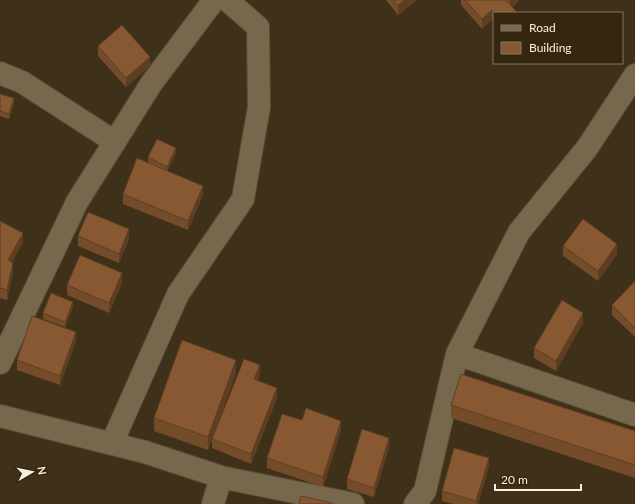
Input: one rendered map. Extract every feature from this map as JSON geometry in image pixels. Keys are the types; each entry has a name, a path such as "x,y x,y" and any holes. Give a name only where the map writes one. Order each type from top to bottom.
{"street":[{"path":"0,363 77,202 152,84 214,0"},
{"path":"112,443 178,294 243,199 259,107 258,27 227,0"},
{"path":"0,74 22,82 115,142"},
{"path":"415,504 425,491 457,354 519,232 588,148 635,75"},
{"path":"457,354 635,415"},
{"path":"0,416 145,452 221,477 353,504"},
{"path":"213,504 221,477"}],"building":[{"path":"394,0 405,0 398,5"},
{"path":"465,0 506,0 516,11 494,12 492,10 482,19"},
{"path":"122,25 150,57 126,78 98,46"},
{"path":"0,94 14,98 9,114 0,111"},
{"path":"157,139 176,148 167,167 148,157"},
{"path":"137,158 203,186 188,221 123,194"},
{"path":"88,212 129,229 119,254 78,236"},
{"path":"583,219 617,244 598,271 563,246"},
{"path":"0,221 23,233 8,260 13,263 7,290 0,288"},
{"path":"80,255 122,273 109,303 67,285"},
{"path":"635,281 635,328 612,305"},
{"path":"51,293 73,302 65,322 43,313"},
{"path":"562,300 583,313 556,361 534,348"},
{"path":"32,316 76,332 60,376 17,360"},
{"path":"182,340 236,360 208,437 154,418"},
{"path":"244,359 260,365 254,379 277,388 251,454 212,439"},
{"path":"461,374 635,431 635,465 451,405"},
{"path":"306,408 341,421 323,477 267,458 282,414 302,420"},
{"path":"362,429 389,438 374,488 347,479"},
{"path":"454,448 489,458 476,501 442,491"},
{"path":"301,496 332,503 332,504 299,504"}]}
